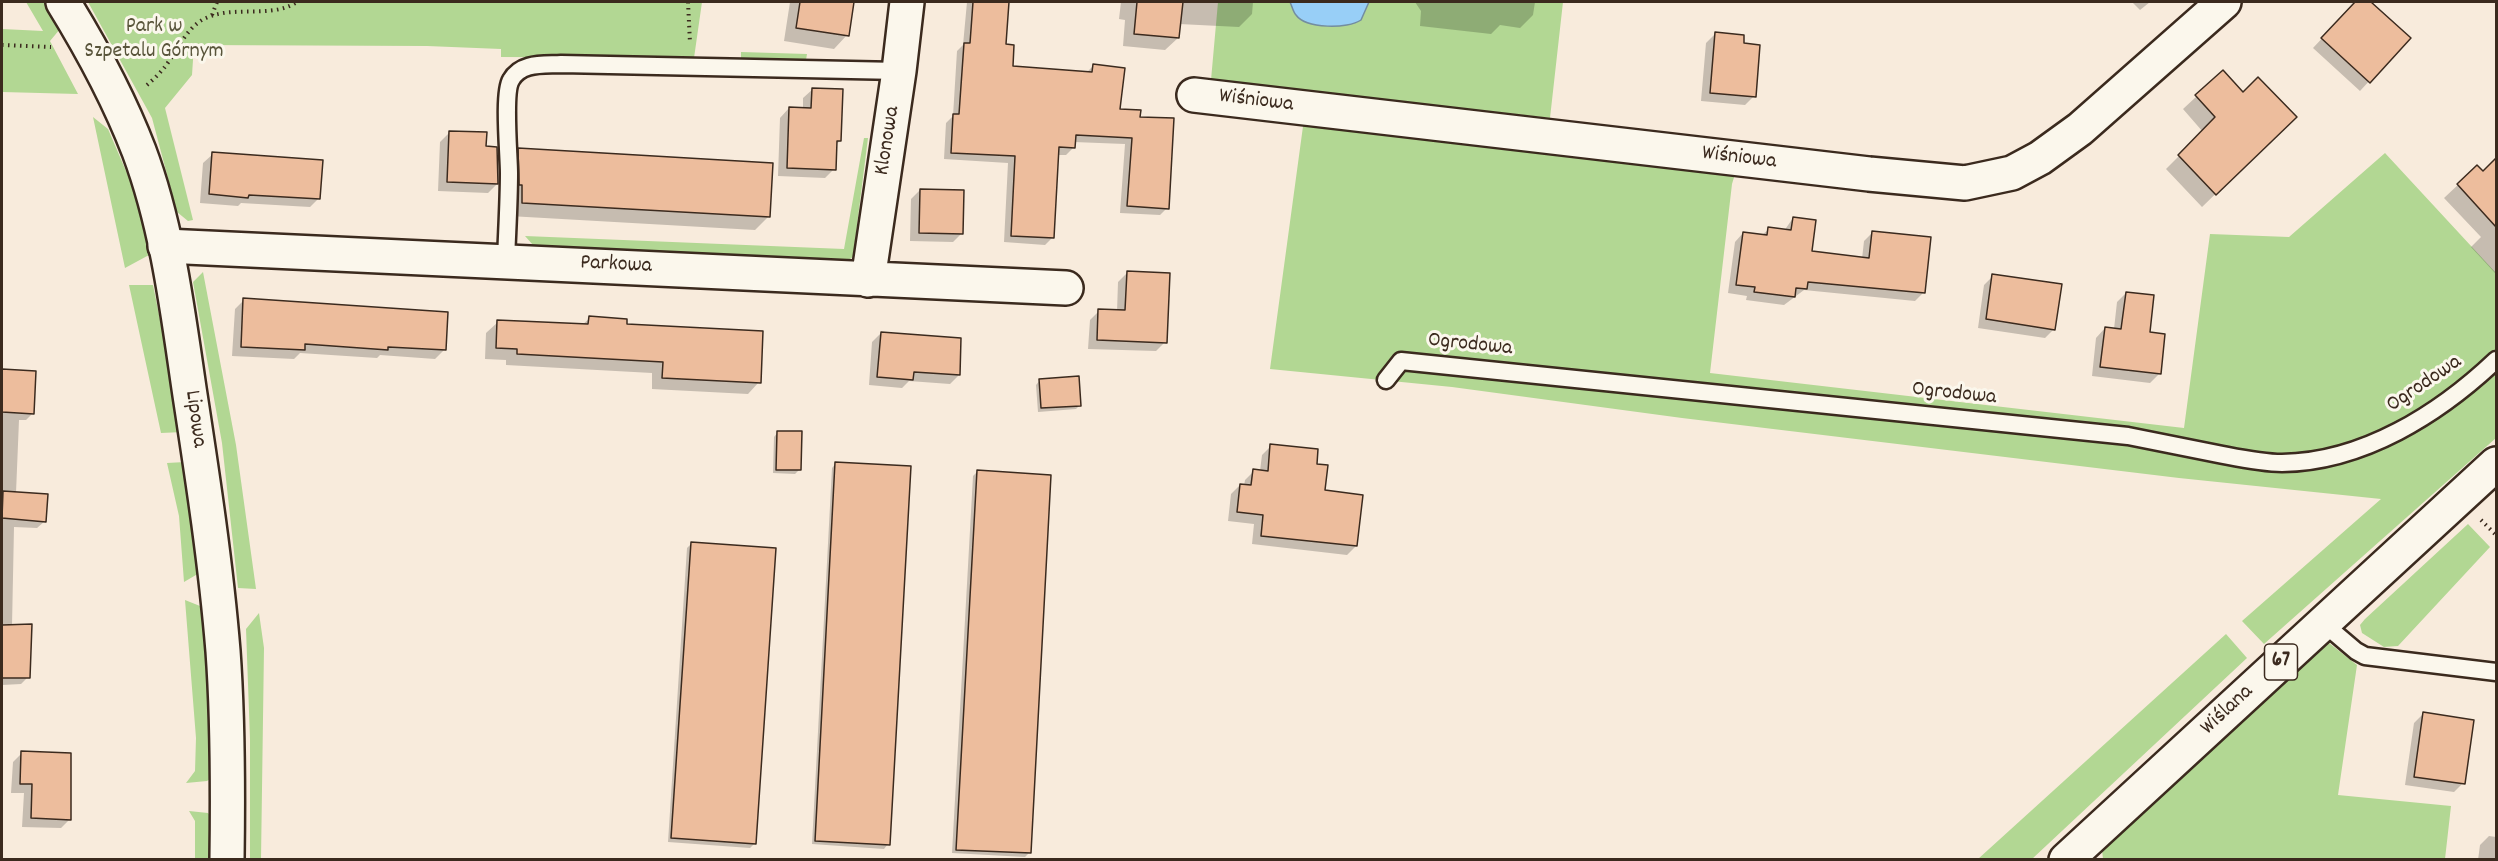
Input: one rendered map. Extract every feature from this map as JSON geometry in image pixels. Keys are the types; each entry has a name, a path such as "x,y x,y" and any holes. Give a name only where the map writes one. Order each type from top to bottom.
{"street":[{"name":"Lipowa","path":"63,2 91,49 139,152 152,189 165,246 185,361 216,580 226,722 227,860"},
{"name":"Klonowa","path":"868,280 907,2"},
{"name":"Wiśniowa","path":"1194,95 1879,176 1965,183 2012,173 2040,159 2080,129 2224,2"},
{"name":"Parkowa","path":"165,246 1066,288"},
{"name":"Wiślana","path":"2066,860 2496,464"}],"lane":[{"path":"506,261 509,173 507,118 510,82 519,71 528,66 561,64 899,71"},
{"name":"Ogrodowa","path":"1386,380 1401,361 2128,436 2245,459 2282,463 2339,454 2367,446 2435,410 2496,360"},
{"path":"2324,623 2365,656 2496,672"}],"path":[{"path":"211,16 216,2"},
{"path":"118,103 145,87 162,70 195,25 211,16 227,11 289,7 297,2"},
{"path":"687,67 690,30 688,2"},
{"path":"2,45 91,49"}],"green space":[{"path":"26,2 44,2 60,29 50,41 78,94 2,92 2,29 43,31"},
{"name":"Park w Szpetalu Górnym","path":"88,2 702,2 694,58 501,57 501,49 427,46 194,45 192,75 165,108 193,220 188,221 177,212 152,118"},
{"path":"1218,2 1563,2 1550,118 1211,80"},
{"path":"741,52 807,54 806,60 741,58"},
{"path":"93,117 108,129 135,192 149,255 125,268"},
{"path":"1304,119 1735,174 1710,373 2184,428 2210,234 2289,237 2385,153 2496,273 2496,438 2264,644 2242,621 2381,499 2179,478 1682,418 1452,387 1270,369"},
{"path":"864,138 868,138 853,257 845,262 533,245 525,236 844,249"},
{"path":"203,272 236,445 256,589 238,588 222,443 193,282"},
{"path":"129,285 153,285 183,432 161,433"},
{"path":"185,462 201,572 184,582 179,516 167,463"},
{"path":"2468,524 2490,547 2398,646 2384,647 2362,633 2360,625 2365,619"},
{"path":"185,600 205,608 213,777 207,781 186,783 195,771 196,738"},
{"path":"259,613 264,648 261,859 250,860 250,739 246,629"},
{"path":"2226,634 2247,658 2032,859 1978,859"},
{"path":"2329,643 2357,665 2338,795 2451,806 2445,859 2103,859 2102,850"},
{"path":"189,811 208,813 213,819 213,859 195,859 195,821"}],"water":[{"path":"1290,2 1369,2 1361,20 1347,25 1327,26 1301,20 1295,14"}],"building":[{"path":"800,2 854,2 849,36 796,28"},
{"path":"973,2 1009,2 1006,44 1014,45 1013,66 1092,72 1093,64 1125,68 1120,109 1141,110 1140,117 1174,118 1169,209 1127,206 1132,138 1076,135 1075,148 1059,147 1054,238 1011,236 1015,156 951,153 953,114 959,114 964,43 970,43"},
{"path":"1137,2 1183,2 1179,38 1134,34"},
{"path":"2355,2 2371,2 2411,38 2370,83 2321,38"},
{"path":"1715,32 1744,35 1744,43 1760,45 1756,97 1710,93"},
{"path":"2223,70 2243,92 2258,77 2297,117 2216,195 2178,155 2215,117 2195,95"},
{"path":"812,88 843,89 841,141 837,141 836,170 787,168 789,107 811,108"},
{"path":"449,131 487,132 486,146 497,147 498,184 447,182"},
{"path":"518,148 773,163 770,217 522,203"},
{"path":"212,152 323,160 320,199 249,195 248,198 209,194"},
{"path":"2496,158 2496,227 2457,184 2477,165 2483,171"},
{"path":"920,189 964,190 963,234 919,233"},
{"path":"1793,217 1816,220 1812,251 1869,258 1872,231 1931,237 1925,293 1808,282 1807,289 1796,288 1795,297 1754,292 1755,287 1736,285 1743,232 1767,235 1768,227 1791,230"},
{"path":"1127,271 1170,273 1167,343 1097,340 1098,309 1125,310"},
{"path":"1992,274 2062,284 2055,330 1986,319"},
{"path":"2126,292 2154,295 2150,332 2165,334 2161,374 2100,367 2105,327 2121,329"},
{"path":"243,298 448,312 446,350 388,347 388,350 305,344 305,350 241,347"},
{"path":"589,316 627,319 627,324 763,331 761,383 662,378 663,362 517,354 517,349 496,348 497,320 588,324"},
{"path":"881,332 961,338 960,375 914,372 913,380 877,377"},
{"path":"2,369 36,371 34,414 2,412"},
{"path":"1079,376 1081,406 1041,408 1039,379"},
{"path":"777,431 802,431 801,470 776,470"},
{"path":"1270,444 1318,449 1317,464 1328,465 1325,490 1363,495 1357,546 1261,536 1263,515 1237,512 1240,484 1251,485 1253,469 1268,471"},
{"path":"835,462 911,466 890,845 815,841"},
{"path":"977,470 1051,475 1031,853 956,850"},
{"path":"3,491 48,494 46,522 2,518"},
{"path":"691,542 776,548 756,844 671,838"},
{"path":"32,624 30,678 2,678 2,625"},
{"path":"2423,712 2474,720 2465,784 2414,777"},
{"path":"21,751 71,753 71,820 31,818 32,784 20,784"}]}
